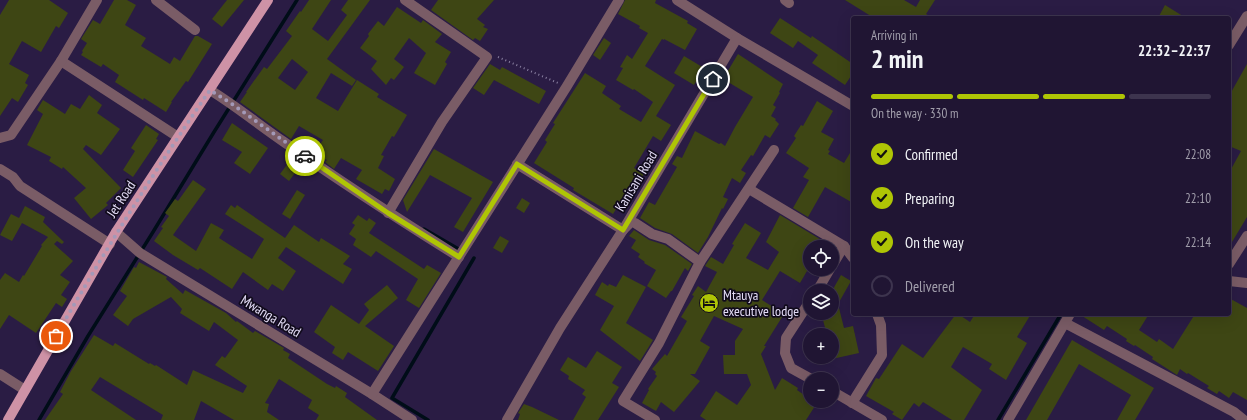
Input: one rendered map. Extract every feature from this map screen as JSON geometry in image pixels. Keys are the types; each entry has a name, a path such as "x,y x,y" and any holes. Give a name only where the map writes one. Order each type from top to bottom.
{"main road":[{"name":"Jet Road","path":"8,420 116,232 268,0"}],"street":[{"path":"0,138 11,135 60,61 97,0"},
{"path":"156,0 195,30"},
{"path":"388,213 442,122 486,57 405,0"},
{"path":"372,394 567,86 618,0"},
{"path":"677,0 737,38 851,105"},
{"path":"1231,43 1247,16"},
{"name":"Kanisani Road","path":"507,420 560,328 623,230 737,38"},
{"path":"60,61 178,137"},
{"path":"210,90 388,213 459,257"},
{"path":"655,420 623,401 659,343 700,262 774,150"},
{"path":"517,164 623,230 631,222 635,223 652,234 668,239 700,262"},
{"path":"0,169 13,177 20,186 110,244"},
{"path":"749,189 844,246 851,255"},
{"name":"Mwanga Road","path":"116,232 140,253 372,394 412,420"},
{"path":"1231,261 1247,236"},
{"path":"839,254 844,246"},
{"path":"1231,281 1247,283"},
{"path":"803,312 786,338 785,353 791,368 803,375"},
{"path":"852,402 882,355 881,325 878,316"},
{"path":"1008,420 1067,318 1234,412 1244,420"},
{"path":"0,374 25,390"},
{"path":"839,395 882,420"}],"path":[{"path":"486,57 498,57 567,86"}],"building":[{"path":"9,0 49,0 68,13 59,28 56,26 41,52 22,41 9,64 29,75 25,83 28,85 18,102 12,98 0,116 0,15"},
{"path":"114,0 127,0 136,5 125,25 146,38 141,46 170,64 174,57 180,61 195,36 198,36 212,44 188,82 186,81 171,102 166,112 144,98 143,100 115,82 119,75 103,64 101,67 81,55 87,43 81,39 93,20 100,24"},
{"path":"227,0 244,0 222,27 212,19"},
{"path":"309,0 331,0 312,29 328,41 347,15 341,10 348,0 370,0 327,59 356,80 352,86 331,73 316,98 338,111 357,80 379,94 377,97 407,115 381,155 384,156 378,168 395,179 389,191 385,189 382,194 356,179 362,170 341,158 334,169 325,162 327,160 314,153 323,140 299,126 291,139 240,102 264,67 267,69 292,36 286,31 300,11 301,12","holes":["292,59 308,72 295,90 278,78"]},
{"path":"438,0 494,0 477,19 485,25 483,27 488,29 480,41 475,38 473,40 431,10"},
{"path":"625,0 656,0 655,3 688,21 687,23 697,29 685,50 662,39 645,66 675,85 656,116 671,125 661,141 653,136 634,168 644,174 633,193 628,190 613,214 573,190 574,188 534,163 547,142 545,140 555,124 553,123 585,73 606,86 602,93 621,106 619,109 641,122 653,102 634,89 633,90 616,80 623,68 620,67 627,55 632,59 648,33 639,28 640,26 618,14"},
{"path":"845,0 904,0 916,7 920,0 935,0 926,14 930,16 871,16"},
{"path":"1165,5 1183,16 1159,16"},
{"path":"397,7 421,23 423,20 442,34 435,42 451,52 445,62 447,64 435,85 414,73 426,53 409,38 394,59 404,67 394,80 391,78 386,85 371,69 377,61 360,48 378,21 384,26"},
{"path":"780,18 811,38 812,36 851,63 851,76 845,85 812,63 818,55 798,41 793,48 770,33"},
{"path":"604,38 611,43 600,60 593,55"},
{"path":"738,54 783,84 773,105 776,107 771,116 776,119 775,120 779,124 770,138 765,135 753,156 751,155 741,170 746,173 740,183 732,178 723,197 728,199 698,253 672,234 655,228 640,218 649,202 655,205 677,167 672,164 677,156 682,158 695,131 725,146 753,97 723,79"},
{"path":"684,56 704,68 694,85 674,73"},
{"path":"490,64 500,70 502,67 546,91 539,104 494,80 484,95 473,88"},
{"path":"1247,64 1247,217 1231,244 1231,169 1241,151 1231,147 1231,92"},
{"path":"89,95 102,105 97,113 120,129 101,155 86,145 83,149 121,188 106,203 108,205 91,219 74,198 86,188 63,167 62,169 49,161 51,157 27,145 43,114 37,110 43,100 65,114 71,104 80,109"},
{"path":"817,101 833,111 821,132 834,139 828,150 830,151 828,154 844,163 851,151 851,202 825,187 808,217 793,208 809,180 803,177 809,168 786,153 796,138 794,136 801,125 803,126"},
{"path":"232,123 268,148 250,174 234,163 242,152 222,140"},
{"path":"146,125 159,134 156,139 158,140 133,177 123,170 135,151 131,148"},
{"path":"434,149 493,182 463,232 454,227 472,198 430,175 407,212 403,200"},
{"path":"292,158 301,165 289,181 280,174"},
{"path":"193,180 206,189 173,235 196,251 211,223 224,230 219,238 252,259 264,239 225,214 231,205 235,208 237,205 285,238 294,225 319,242 321,238 350,256 343,264 352,269 343,284 286,247 278,258 296,271 283,291 272,284 268,290 243,272 232,289 200,268 198,270 173,255 154,241 163,228 161,227 169,216 165,213 175,199 178,201"},
{"path":"297,190 305,195 290,219 282,214"},
{"path":"522,198 530,203 524,213 516,208"},
{"path":"25,206 45,217 43,222 64,242 62,244 57,241 54,244 73,261 60,275 70,282 61,295 67,299 62,307 56,303 36,333 9,315 0,329 0,280 5,273 19,282 42,246 41,245 48,237 22,223 12,241 0,235 11,214 19,218"},
{"path":"358,215 367,221 369,218 376,223 369,233 424,269 427,265 441,273 419,308 406,300 418,279 376,251 371,257 353,245 356,239 349,234 355,225 352,223"},
{"path":"780,215 821,240 803,240 804,276 800,283 780,271 762,300 784,314 764,346 766,346 761,354 775,390 782,378 798,388 797,390 803,394 803,408 814,408 806,420 706,420 700,416 716,391 737,405 751,385 747,374 724,374 723,355 735,355 735,341 743,329 714,316 700,341 710,347 695,374 690,374 700,381 674,412 661,402 656,411 642,403 649,390 648,389 657,376 655,374 656,372 652,369 665,354 667,356 687,321 681,317 694,296 692,295 698,286 706,292 717,272 705,266 711,257 723,264 734,245 732,244 745,223 761,233 746,258 768,270 779,252 766,242"},
{"path":"634,230 649,240 665,245 692,264 688,271 685,268 672,291 666,298 647,286 656,270 644,263 645,262 638,257 640,254 631,248 636,240 629,236"},
{"path":"500,236 509,241 502,253 493,248"},
{"path":"139,262 167,277 166,279 183,294 185,290 226,313 236,322 237,321 253,333 255,331 284,348 283,350 290,354 288,358 327,384 335,388 336,386 347,393 345,397 377,420 316,420 319,415 308,408 312,400 279,379 265,403 269,404 267,412 279,420 234,420 201,401 194,420 161,420 163,415 100,377 91,390 136,420 45,420 63,394 60,392 71,371 94,335 113,346 115,343 149,364 156,365 187,385 193,370 243,393 247,386 215,365 222,356 225,358 238,340 214,322 209,331 180,313 182,309 171,297 133,319 128,326 113,315 127,296 120,291 134,267 136,268"},
{"path":"623,275 646,287 626,323 653,340 640,361 600,330 614,306 595,295 602,282 608,286 609,284 616,287"},
{"path":"841,275 851,281 839,302 839,284 836,284"},
{"path":"387,285 398,298 365,326 394,346 378,371 348,352 343,360 332,353 335,347 314,332 331,305 359,324 369,310 364,304"},
{"path":"1231,299 1247,308 1247,400 1233,392 1229,398 1219,391 1217,394 1207,388 1209,386 1180,369 1177,375 1152,359 1153,357 1135,345 1134,346 1126,341 1127,339 1107,326 1104,330 1082,316 1148,316 1139,330 1157,342 1159,339 1173,349 1194,316 1231,316"},
{"path":"839,308 844,328 853,326 859,353 839,357 839,328 825,328 823,320 839,320"},
{"path":"954,316 961,316 970,322 974,316 1030,316 1017,337 1027,343 1006,380 989,369 992,364 963,347 951,367 982,390 964,420 952,420 923,402 919,407 914,403 902,420 892,414 894,412 866,396 876,378 879,379 902,344 923,358"},
{"path":"1072,340 1154,388 1135,420 1117,420 1131,395 1079,364 1047,420 1026,420"},
{"path":"597,351 622,367 612,383 619,387 598,420 573,420 586,397 582,394 585,390 568,379 569,376 560,370 568,357 586,368"},
{"path":"524,404 559,420 518,420 520,414 518,413"}],"waterway":[{"path":"39,420 88,336 297,0"},
{"path":"424,229 462,251"},
{"path":"428,420 392,398 474,258"},
{"path":"998,420 1060,316"}],"way so far":[{"path":"56,336 116,232 210,90 305,156"}],"place":[{"name":"Mtauya executive lodge","path":"709,303"}],"route":[{"path":"305,156 388,213 459,257 517,164 623,230 713,79"}]}
